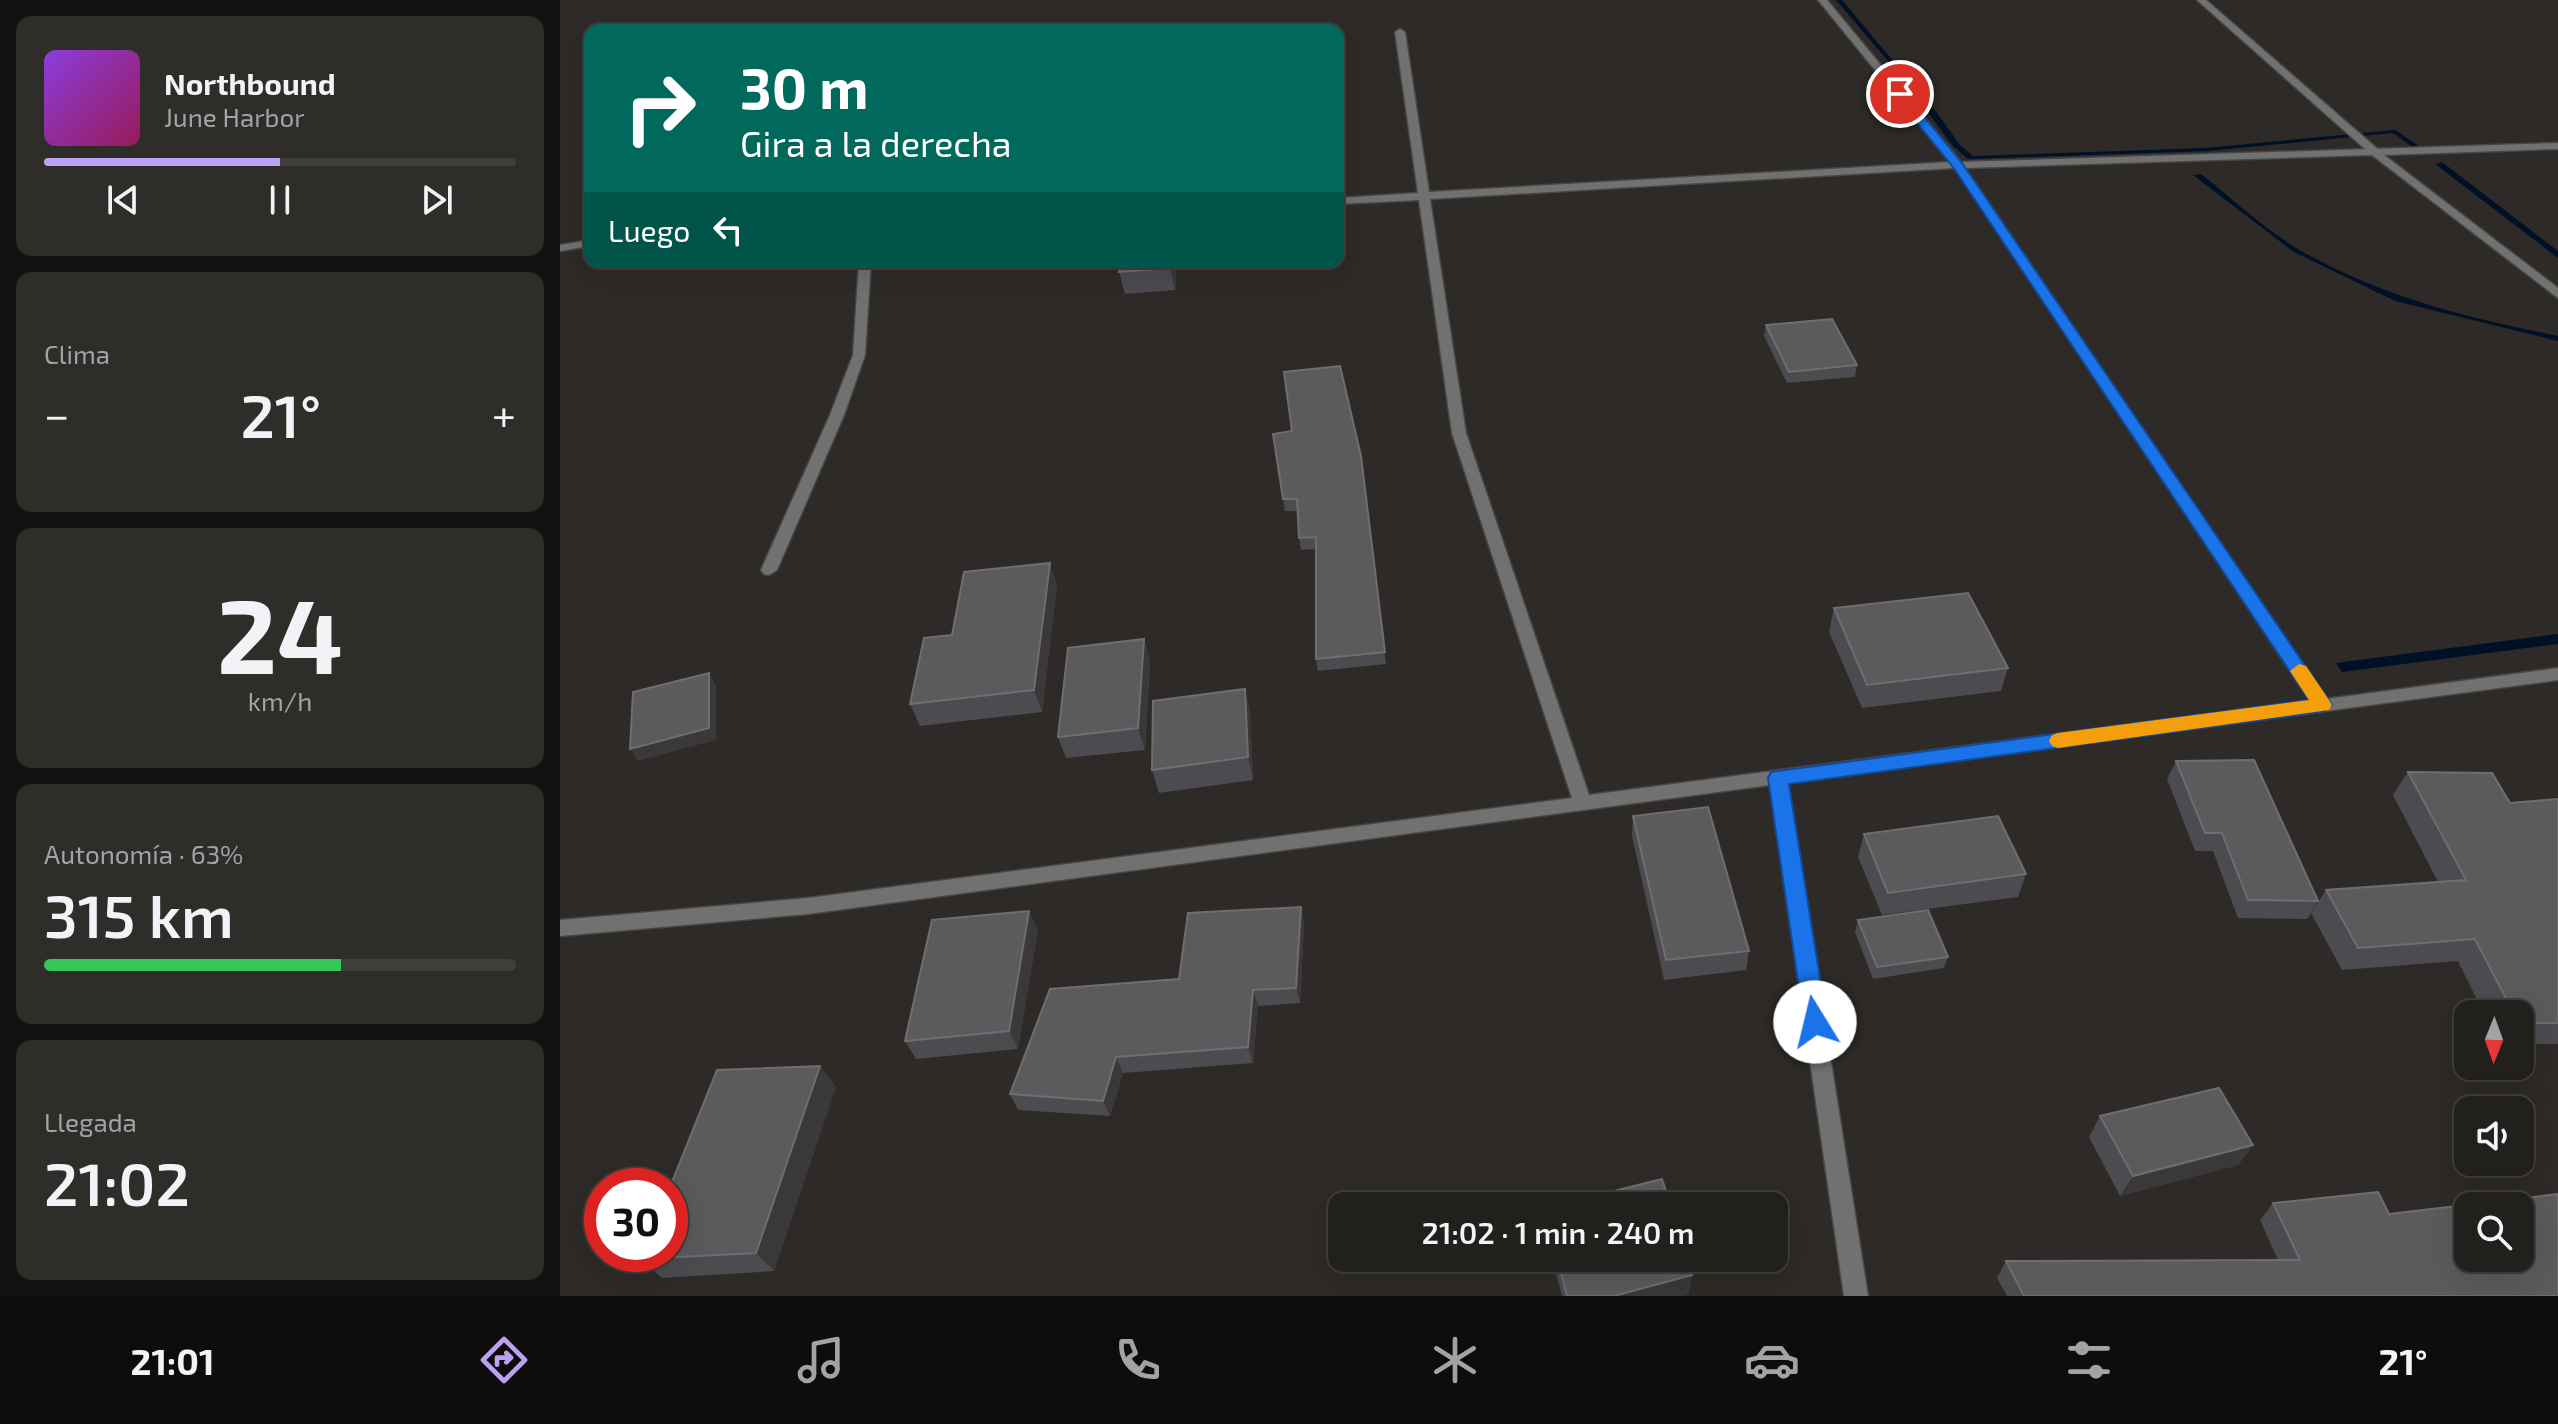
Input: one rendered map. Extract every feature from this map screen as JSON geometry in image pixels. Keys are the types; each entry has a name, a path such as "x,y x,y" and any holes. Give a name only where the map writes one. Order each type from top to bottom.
{"street":[{"path":"1822,0 1958,165 2322,705"},
{"path":"2201,0 2377,154 2558,294"},
{"path":"1400,32 1427,197 1459,433 1583,804"},
{"path":"1344,201 1958,165 2558,146"},
{"path":"560,248 584,244"},
{"path":"769,570 837,415 859,355 865,268"},
{"path":"560,928 808,906 2558,674"},
{"path":"1778,778 1856,1296"}],"water":[{"path":"1836,0 1842,0 1960,145 1973,156 2205,148 2395,130 2422,148 2415,149 2393,133 2209,151 1968,159 1953,146 1899,74"},
{"path":"2442,162 2558,251 2558,258 2435,164"},
{"path":"2201,174 2273,232 2329,266 2392,293 2490,321 2558,336 2558,341 2395,301 2294,252 2193,175"},
{"path":"2558,634 2558,644 2342,672 2336,663"}],"building":[{"path":"1120,268 1170,268 1119,272"},
{"path":"1832,319 1857,365 1789,372 1766,325"},
{"path":"1340,366 1361,456 1385,652 1316,659 1316,537 1299,538 1297,499 1283,499 1273,434 1292,431 1284,372"},
{"path":"1050,563 1034,690 910,704 924,638 952,635 964,572"},
{"path":"1968,593 2008,668 1867,685 1834,608"},
{"path":"1144,639 1138,728 1058,737 1068,648"},
{"path":"709,673 709,728 630,749 633,692"},
{"path":"1245,689 1248,757 1152,770 1153,701"},
{"path":"2254,760 2318,901 2248,900 2222,833 2205,833 2176,761"},
{"path":"2408,772 2492,773 2510,803 2558,799 2558,1023 2534,1023 2534,1000 2507,1000 2475,939 2358,948 2326,890 2466,880"},
{"path":"1708,807 1749,951 1666,960 1633,816"},
{"path":"1998,816 2026,874 1888,893 1864,834"},
{"path":"1301,907 1296,988 1253,990 1248,1047 1116,1057 1103,1101 1010,1094 1050,989 1179,979 1188,913"},
{"path":"1928,910 1948,957 1877,967 1858,920"},
{"path":"1029,911 1009,1031 905,1041 932,920"},
{"path":"820,1066 756,1253 688,1257 688,1168 678,1168 717,1070"},
{"path":"2219,1088 2253,1145 2133,1176 2100,1116"},
{"path":"1662,1179 1666,1192 1610,1192"},
{"path":"2378,1192 2389,1214 2454,1206 2454,1272 2534,1272 2534,1197 2558,1194 2558,1296 2024,1296 2006,1261 2300,1260 2273,1203"},
{"path":"1561,1272 1691,1272 1692,1275 1614,1296 1567,1296"}],"slow traffic":[{"path":"2058,741 2322,705 2299,671"}],"route":[{"path":"1815,1022 1778,778 2322,705 1958,165 1900,94"}]}
